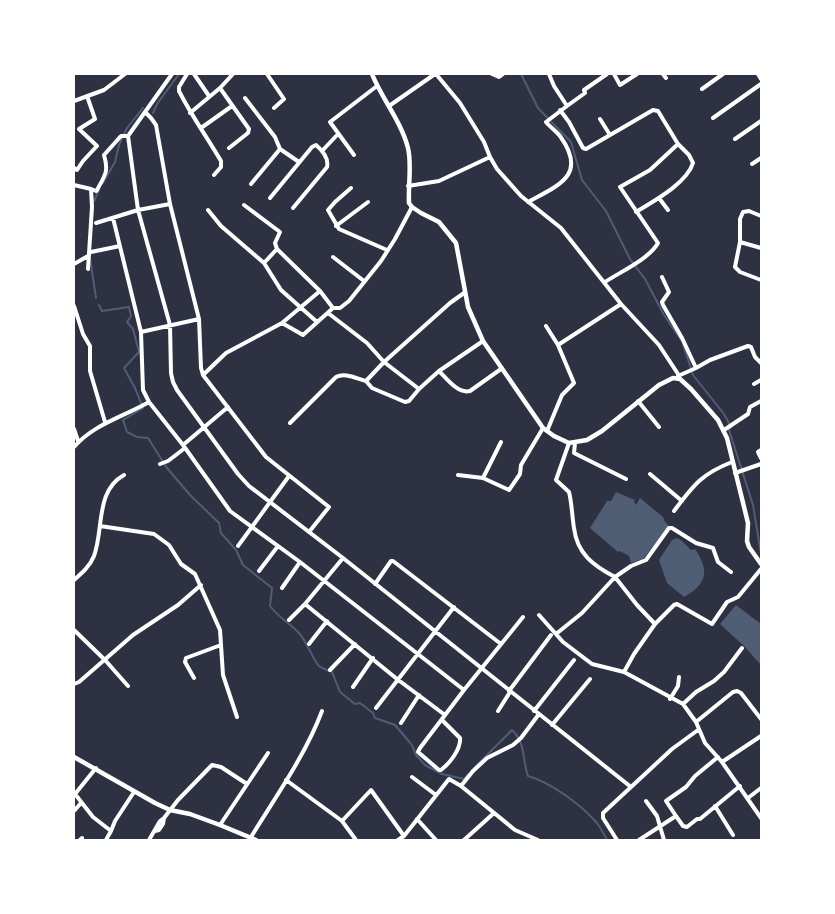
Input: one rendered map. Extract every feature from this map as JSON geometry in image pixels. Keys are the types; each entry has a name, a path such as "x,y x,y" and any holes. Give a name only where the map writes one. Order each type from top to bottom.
{"street":[{"path":"74,100 104,90 119,76 125,74"},
{"path":"74,184 96,192 108,166 104,155 145,112 172,74"},
{"path":"187,74 179,87 179,91 222,164 214,175"},
{"path":"194,74 209,96"},
{"path":"190,112 234,74"},
{"path":"267,74 284,100 274,108"},
{"path":"372,74 376,86 389,106 408,148 409,203 412,207 438,222 452,238 458,251 468,307 483,341 545,430 572,443 586,440 602,431 658,385 668,379 678,378 710,360 749,346 761,363"},
{"path":"389,106 435,74 465,111 484,142 497,169 521,196 561,228 621,304 659,345 678,378 691,389 718,420 724,430 748,523 747,541 761,564"},
{"path":"492,74 499,77 503,74"},
{"path":"549,74 554,86 567,106"},
{"path":"528,202 555,187 568,176 572,167 568,148 558,133 546,122 585,93 584,90 608,74 615,76 620,85 638,74"},
{"path":"702,89 724,74"},
{"path":"758,74 761,79"},
{"path":"713,118 761,84"},
{"path":"354,155 330,123 331,120 376,86"},
{"path":"220,88 249,129 248,133 229,148"},
{"path":"74,168 77,170 97,146 79,128 95,119 87,96"},
{"path":"245,98 275,137 280,149 300,162"},
{"path":"201,128 232,106"},
{"path":"560,110 584,149 654,110 658,111 678,144 689,155 693,163 691,170 676,184 659,198 636,212"},
{"path":"145,112 156,125 170,204 199,319 204,375 266,458 329,507 309,532"},
{"path":"600,119 610,136"},
{"path":"734,139 761,121"},
{"path":"322,151 338,134"},
{"path":"124,136 138,210 170,324 171,373 173,382 244,480 249,486 436,631 631,787"},
{"path":"605,282 639,261 658,243 620,187 650,170 678,144"},
{"path":"270,198 316,145 327,160 327,167 293,208"},
{"path":"251,184 280,149"},
{"path":"408,186 439,181 490,157"},
{"path":"752,164 761,158"},
{"path":"352,188 328,210 336,226 387,250"},
{"path":"88,269 92,207 91,189"},
{"path":"659,198 668,210"},
{"path":"336,226 368,202"},
{"path":"96,223 138,210 170,204"},
{"path":"244,205 280,232 275,243 277,249 320,291 333,308"},
{"path":"282,323 301,335 333,308 344,306 381,260 412,207"},
{"path":"208,210 221,226 264,263 281,290 317,322"},
{"path":"761,216 749,211 743,212 740,219 740,242 735,267 740,272 761,280"},
{"path":"113,218 141,332 144,390 148,402 184,446 230,511 300,562 464,690"},
{"path":"740,242 761,248"},
{"path":"74,264 90,254 120,246"},
{"path":"264,263 277,249"},
{"path":"333,257 364,281"},
{"path":"662,277 669,292 662,302 663,305 682,338 693,370"},
{"path":"204,375 226,353 282,323 320,291"},
{"path":"366,381 384,362 450,303 464,293"},
{"path":"558,345 621,304"},
{"path":"74,306 83,334 90,346 90,371 105,422"},
{"path":"328,313 366,343 384,362 419,389"},
{"path":"141,332 199,319"},
{"path":"458,475 483,478 509,490 520,474 521,465 545,430 562,395 574,383 558,345 546,326"},
{"path":"290,423 336,377 345,375 366,381 372,388 405,402 409,401 439,371 483,341"},
{"path":"439,371 460,390 466,392 501,369"},
{"path":"754,384 761,380"},
{"path":"724,430 749,413 751,406 761,401"},
{"path":"74,447 105,422 148,402"},
{"path":"638,402 659,428"},
{"path":"161,463 168,461 228,407"},
{"path":"74,429 78,442"},
{"path":"483,478 501,442"},
{"path":"572,443 574,453 626,479"},
{"path":"572,443 556,480 569,492 574,531 579,547 591,563 615,577 636,605 655,624"},
{"path":"761,450 758,452 761,458"},
{"path":"674,511 696,482 712,471 732,462"},
{"path":"735,473 761,464"},
{"path":"650,474 682,501"},
{"path":"74,580 84,572 94,557 104,500 109,490 124,475"},
{"path":"238,546 289,476"},
{"path":"100,526 154,534 168,545 181,564 195,574 220,630 223,675 237,717"},
{"path":"498,711 510,692 554,635 582,613 615,577 631,566 646,560 669,528 698,544 713,548 718,562 732,572"},
{"path":"259,571 278,546"},
{"path":"289,620 305,604 343,558"},
{"path":"375,584 391,561 393,561 501,644"},
{"path":"282,588 300,562"},
{"path":"624,672 655,624 674,604 712,624 727,602 738,596 761,569"},
{"path":"74,684 79,682 133,635 178,605 201,585"},
{"path":"305,604 397,679 446,715"},
{"path":"376,708 454,608"},
{"path":"539,615 554,635 592,664 624,672 682,704 696,722 705,743 740,786 761,818"},
{"path":"442,720 460,738 461,742 456,753 441,770 438,770 418,752 464,690 523,617"},
{"path":"309,644 327,621"},
{"path":"74,630 128,686"},
{"path":"330,670 355,644"},
{"path":"194,678 185,662 186,658 221,645"},
{"path":"682,704 724,672 742,648"},
{"path":"353,687 372,658"},
{"path":"534,710 574,660"},
{"path":"670,698 678,686 679,677"},
{"path":"552,725 590,679"},
{"path":"696,722 733,692 737,691 741,692 761,719"},
{"path":"402,723 419,695"},
{"path":"250,838 286,780 317,724 322,711"},
{"path":"461,786 487,758 509,748 520,739 539,714"},
{"path":"617,840 603,818 603,813 672,749 698,730"},
{"path":"722,762 761,736"},
{"path":"220,825 268,753"},
{"path":"74,757 96,768 134,792 170,810 190,814 256,840"},
{"path":"718,757 694,776 686,787 666,802 676,816 686,827 700,819 740,786"},
{"path":"149,840 160,821 212,765 221,767 247,784"},
{"path":"96,768 75,794 93,816 110,831"},
{"path":"412,778 436,795"},
{"path":"398,840 404,836 449,779 461,786 515,830 538,840"},
{"path":"286,780 342,821 356,840"},
{"path":"748,798 761,788"},
{"path":"342,821 372,790 404,836"},
{"path":"106,840 115,821 134,792"},
{"path":"646,801 658,816 664,840"},
{"path":"74,811 81,803"},
{"path":"715,806 733,835"},
{"path":"464,840 494,813"},
{"path":"639,840 676,816"},
{"path":"417,819 436,840"}],"water":[{"path":"616,492 635,500 636,505 640,498 663,517 669,526 643,559 631,563 629,556 620,551 618,552 590,528 607,501 611,501"},
{"path":"677,538 691,550 695,549 704,570 702,582 684,597 667,583 659,560 672,540"},
{"path":"736,605 761,624 761,665 720,624"}],"waterway":[{"path":"153,113 157,104 179,74"},
{"path":"521,74 538,108 571,142 582,180 606,211 630,259 645,279 664,315 681,340"},
{"path":"103,183 115,162 119,145 127,128 143,108"},
{"path":"94,201 99,190"},
{"path":"90,258 96,298"},
{"path":"99,305 102,311 129,307 131,316 127,322 133,329 139,352 124,368 143,408 123,420 127,432 137,437 148,438 167,468 190,495 219,523 221,533 236,550 243,565 272,588 270,606 299,633 318,665 332,672 340,692 355,704 360,703 373,713 375,718 395,725 412,745 416,755 425,765 442,774 464,779 468,774"},
{"path":"683,344 693,375 724,414 731,427 729,430 753,505 761,554"},
{"path":"475,767 512,730 520,740 528,776 556,789 574,802 597,823 607,840"}]}
